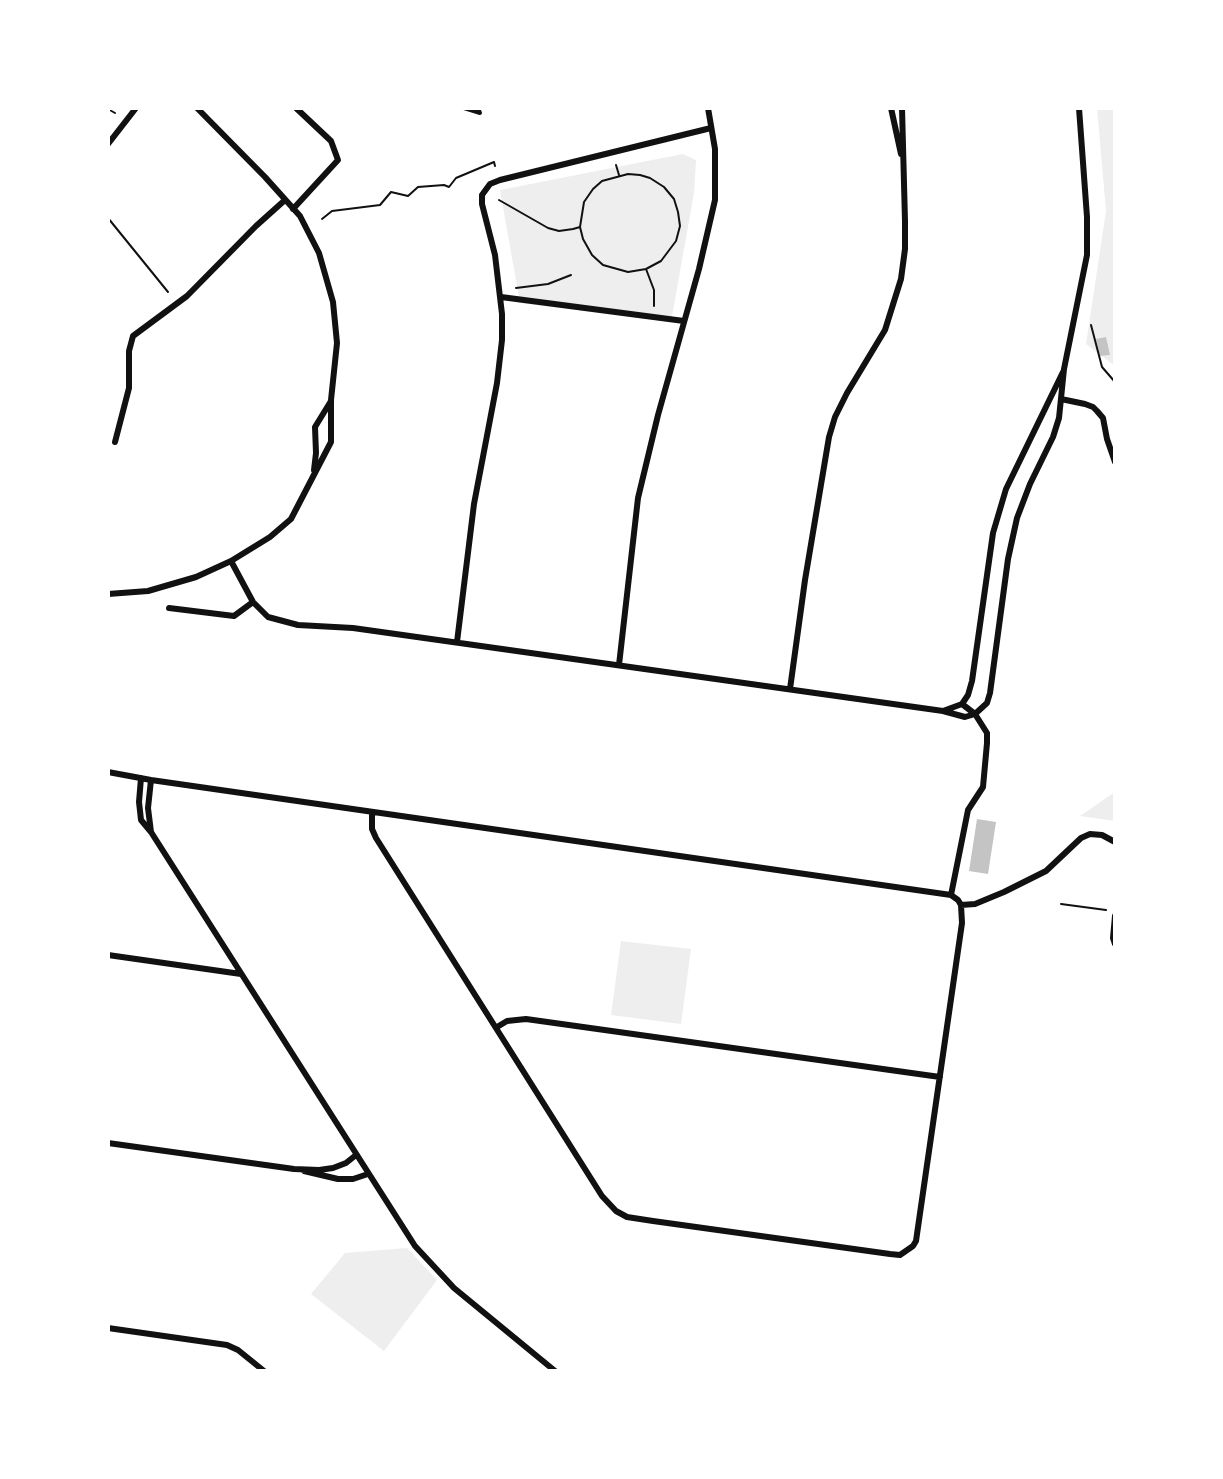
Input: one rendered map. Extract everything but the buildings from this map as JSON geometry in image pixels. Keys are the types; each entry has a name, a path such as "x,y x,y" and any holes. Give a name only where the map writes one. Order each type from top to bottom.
{"street":[{"path":"108,144 136,108"},
{"path":"108,594 148,591 196,577 231,561 270,537 291,519 332,441 331,400 337,343 333,302 318,253 300,216 266,177 197,108"},
{"path":"293,209 338,160 331,141 296,108"},
{"path":"618,665 639,498 658,414 699,269 715,200 715,149 708,108"},
{"path":"891,108 903,166"},
{"path":"790,689 805,580 829,437 835,417 847,393 885,330 901,279 905,249 902,108"},
{"path":"231,561 254,602 268,617 298,625 353,628 457,642 943,711 965,717 975,714 987,703 990,693 1008,559 1017,518 1030,484 1053,437 1059,418 1064,369 1088,255 1088,217 1079,108"},
{"path":"457,642 474,504 501,359 503,327 495,255 482,204 482,195 490,184 711,128"},
{"path":"115,442 129,387 129,351 133,336 187,296 285,200"},
{"path":"501,297 684,321"},
{"path":"943,711 962,704 968,695 972,681 993,533 1006,489 1064,369"},
{"path":"1061,399 1085,404 1097,411 1103,418 1115,462"},
{"path":"313,474 316,453 315,427 331,400"},
{"path":"169,608 234,616 254,602"},
{"path":"951,895 968,810 983,787 986,770 987,733 975,714 962,704"},
{"path":"108,772 951,895 961,905 962,923 916,1241 900,1255 890,1254 627,1217 616,1211 602,1196 376,838 372,829 372,812"},
{"path":"141,778 139,802 141,820 151,832 415,1246 466,1298 555,1371"},
{"path":"151,780 148,808 151,832"},
{"path":"961,905 975,904 1046,871 1081,838 1090,834 1102,835 1115,842"},
{"path":"1115,916 1113,938 1115,944"},
{"path":"108,955 241,974"},
{"path":"497,1027 507,1021 526,1019 940,1077"},
{"path":"108,1143 294,1169 338,1179 353,1179 368,1174"},
{"path":"294,1169 333,1168 346,1163 356,1155"},
{"path":"108,1328 227,1345 238,1350 264,1371"}],"lane":[{"path":"464,108 480,113 478,108"}],"path":[{"path":"108,109 115,113"},
{"path":"322,219 332,211 380,205 391,192 408,196 418,187 444,185 449,187 456,178 494,162 495,166"},
{"path":"616,165 619,175"},
{"path":"634,174 651,178 664,187 674,199 680,226 676,241 661,261 646,269 628,272 603,265 592,255 580,227 584,202 593,189 602,181 619,175 634,174"},
{"path":"499,200 548,228 559,231 580,227"},
{"path":"108,218 168,292"},
{"path":"646,269 654,290 654,308 651,317"},
{"path":"516,288 548,284 571,275"},
{"path":"1091,325 1101,367 1115,382"},
{"path":"1061,904 1108,910"}],"shaded area":[{"path":"1097,108 1115,108 1115,366 1086,344 1106,211"},
{"path":"683,154 696,160 694,193 671,322 520,303 500,190"},
{"path":"1115,792 1115,821 1080,816"},
{"path":"621,941 691,949 681,1024 611,1015"},
{"path":"407,1248 437,1280 384,1351 311,1294 345,1253"}]}
